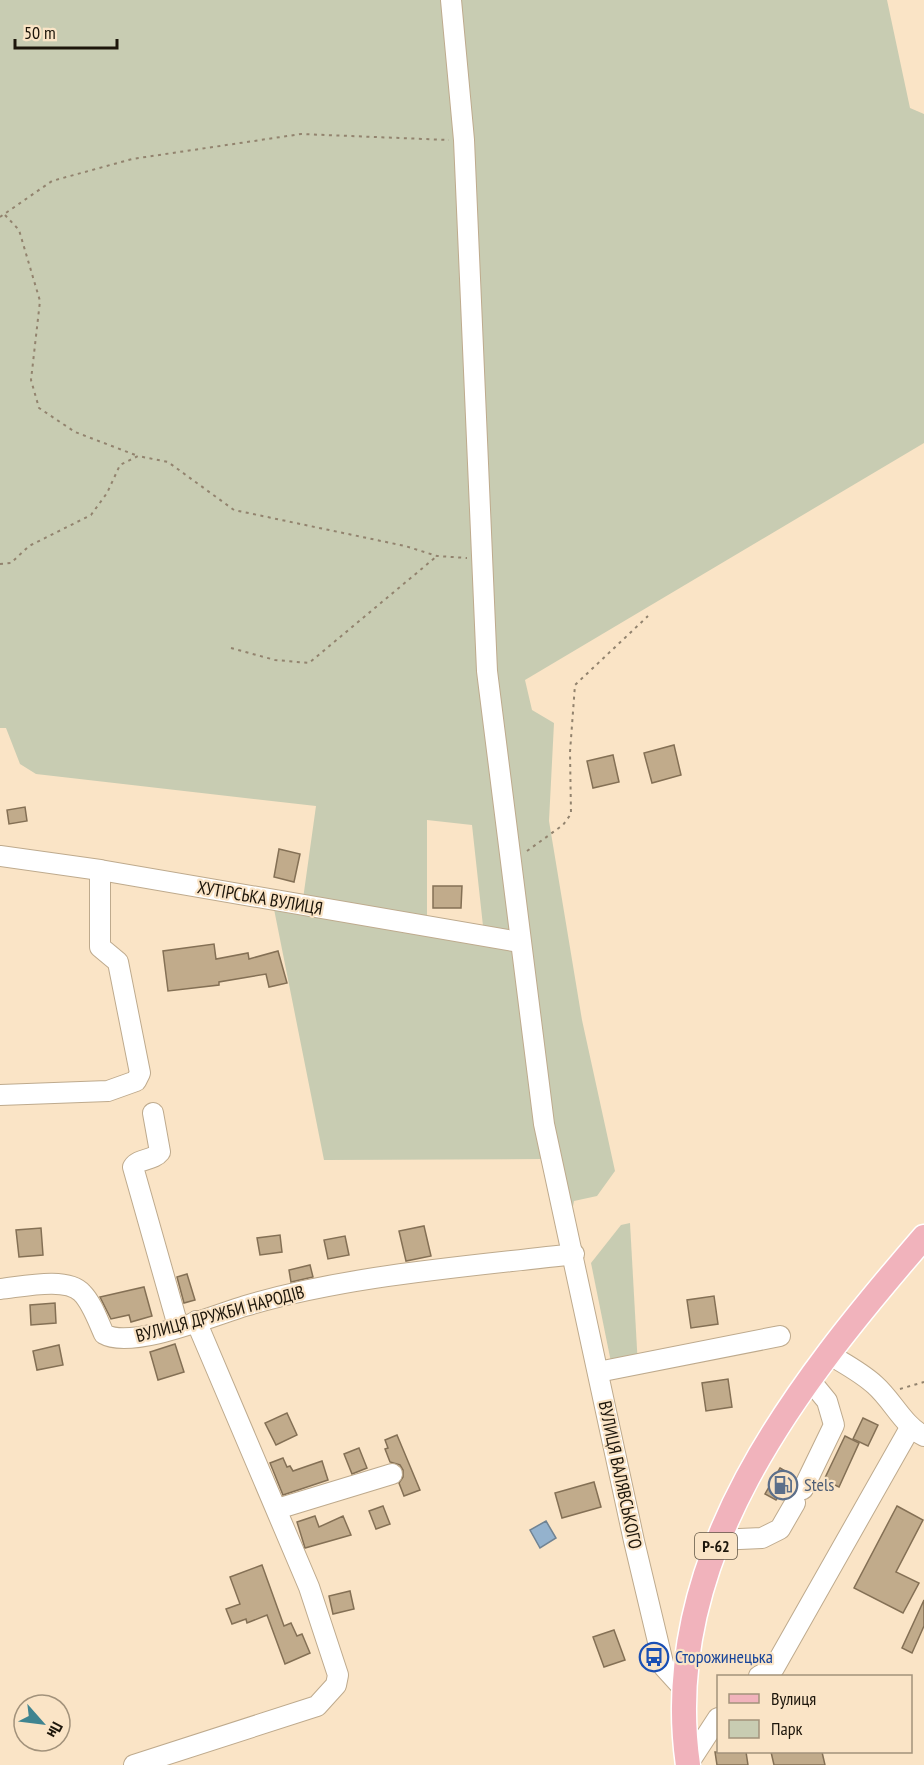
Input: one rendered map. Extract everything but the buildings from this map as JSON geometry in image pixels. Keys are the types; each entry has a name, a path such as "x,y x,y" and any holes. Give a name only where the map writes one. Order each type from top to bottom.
{"main road":[{"name":"Р-62","path":"688,1764 684,1689 696,1602 717,1540 748,1472 809,1379 827,1353 924,1237"}],"street":[{"name":"ВУЛИЦЯ ВАЛЯВСЬКОГО","path":"451,0 464,140 487,671 519,942 544,1124 574,1254 634,1541 664,1667 684,1689"},
{"name":"ХУТІРСЬКА ВУЛИЦЯ","path":"0,856 100,870 519,942"},
{"path":"0,1095 108,1091 136,1081 140,1073 118,962 100,946 100,870"},
{"path":"134,1765 317,1706 336,1686 338,1675 322,1623 277,1509 187,1324 133,1167 137,1162 160,1152 153,1113"},
{"name":"ВУЛИЦЯ ДРУЖБИ НАРОДІВ","path":"0,1289 42,1285 74,1286 83,1293 104,1334 111,1338 135,1338 287,1294 574,1254"},
{"path":"598,1372 780,1336"},
{"path":"762,1675 774,1668 917,1432 874,1384 827,1353"},
{"path":"717,1540 762,1538 780,1529 799,1496 834,1425 827,1401 809,1379"},
{"path":"277,1509 392,1474"},
{"path":"688,1764 717,1720"}],"path":[{"path":"0,217 52,181 132,159 301,134 464,140"},
{"path":"5,215 19,230 40,301 31,381 39,408 75,432 138,456 168,462 234,510 405,546 436,556 482,559"},
{"path":"0,564 11,563 29,546 91,515 107,493 120,465 138,456"},
{"path":"231,648 275,660 309,663 436,556"},
{"path":"510,864 563,825 571,814 570,752 575,685 648,616"}],"green space":[{"path":"0,0 887,0 910,108 924,114 924,443 525,680 532,710 554,723 549,821 582,1020 615,1171 597,1196 574,1201 566,1245 542,1159 324,1160 271,894 303,899 316,806 36,774 20,764 6,728 0,728","holes":["427,820 472,825 483,926 427,923"]},
{"path":"630,1223 638,1367 613,1372 591,1263 621,1225"}],"water":[{"path":"546,1521 556,1538 540,1548 530,1530"}],"place":[{"name":"Stels","path":"783,1485"},
{"name":"Сторожинецька","path":"654,1657"}]}
